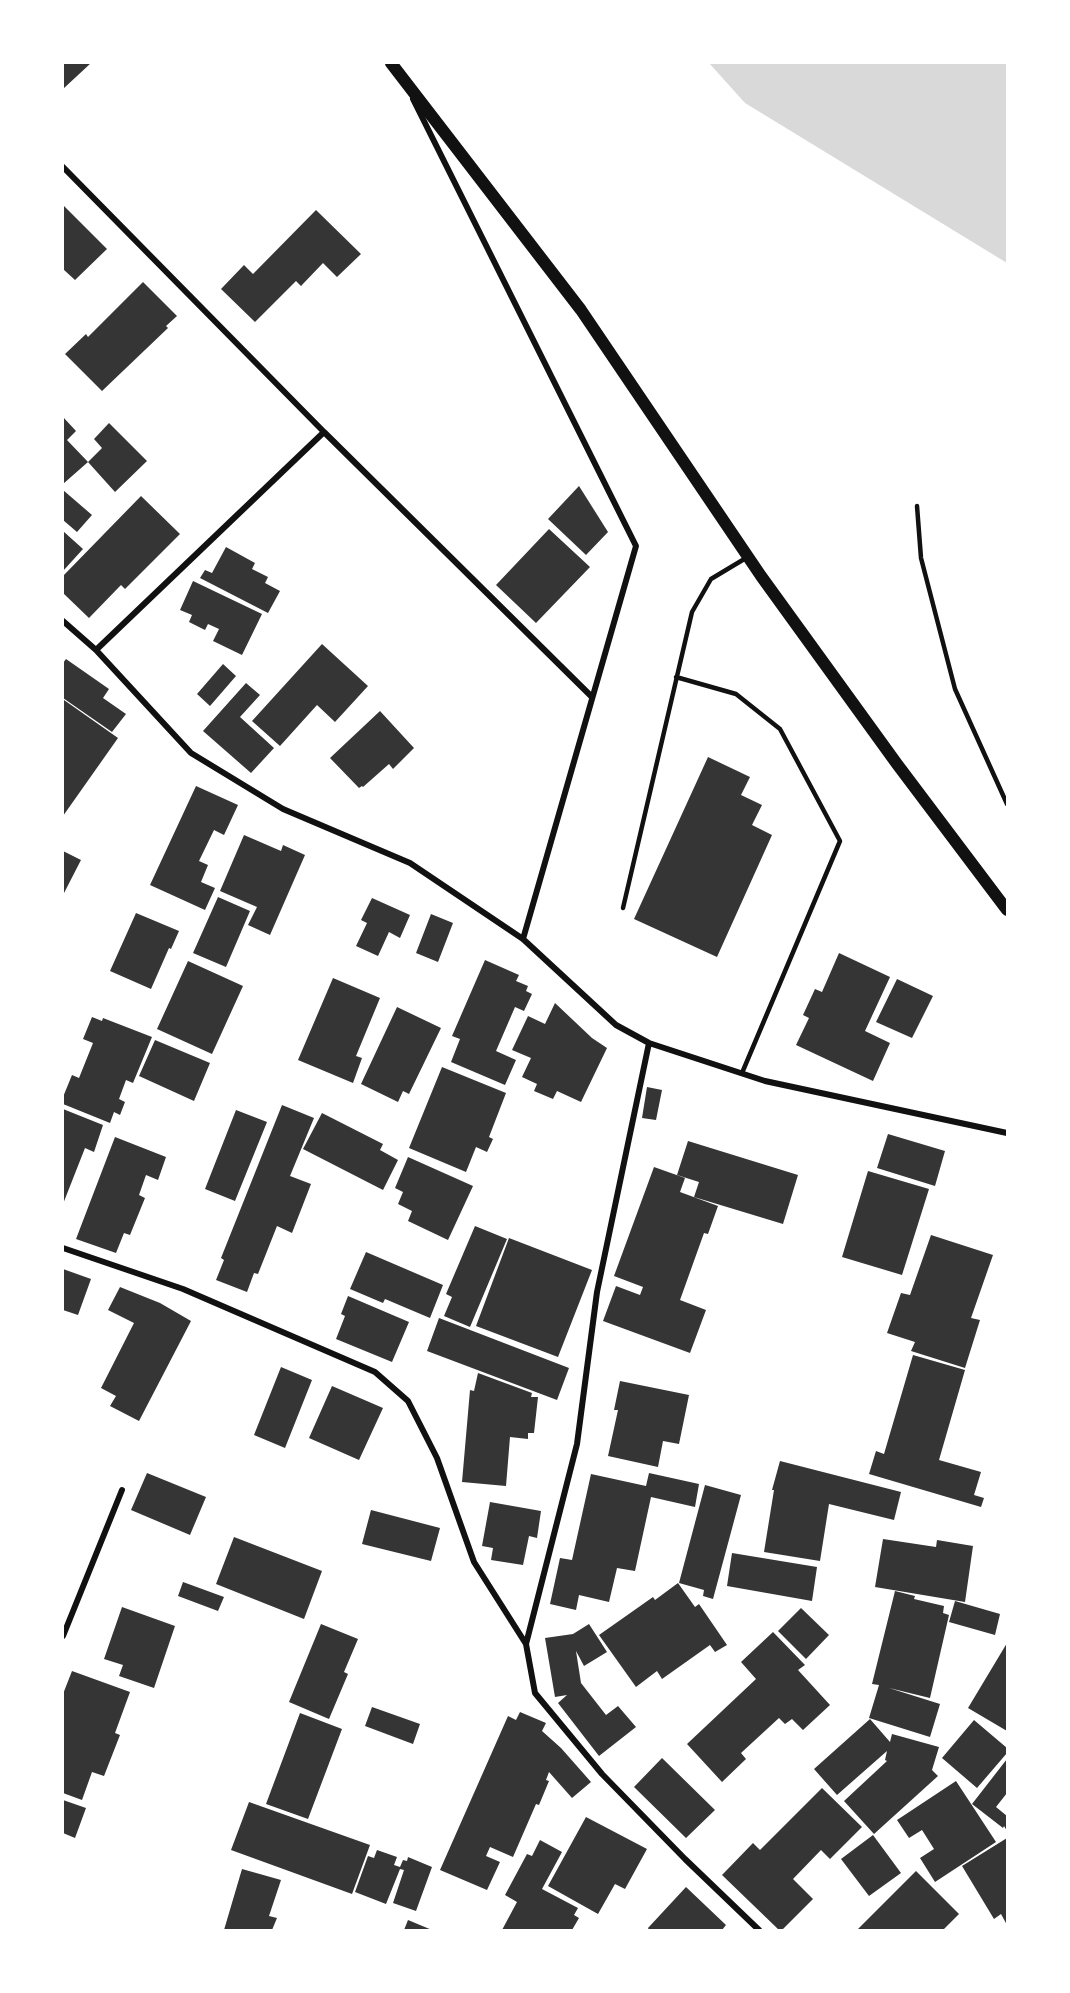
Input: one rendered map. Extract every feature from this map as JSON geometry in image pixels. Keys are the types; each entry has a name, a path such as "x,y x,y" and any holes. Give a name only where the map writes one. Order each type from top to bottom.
{"main road":[{"path":"391,63 581,310 748,556 897,764 1007,910"}],"street":[{"path":"401,74 636,546 524,939"},
{"path":"63,167 324,432 592,698"},
{"path":"96,650 324,432"},
{"path":"63,621 96,650 191,753 283,809 410,863 524,939 616,1026 649,1043 765,1081 1007,1133"},
{"path":"526,1644 577,1444 597,1292 649,1043"},
{"path":"63,1248 183,1289 375,1372 408,1401 438,1458 474,1562 526,1644 535,1693 602,1774 759,1930"},
{"path":"63,1636 122,1490"}],"lane":[{"path":"917,506 921,558 955,689 1007,804"},
{"path":"623,908 692,612 711,579 748,556"},
{"path":"676,677 736,694 780,729 840,841 742,1073"}],"shaded area":[{"path":"709,63 1007,63 1007,263 745,103"}],"building":[{"path":"63,63 91,63 63,89"},
{"path":"63,205 107,249 75,280 63,269"},
{"path":"316,210 361,254 337,277 323,263 301,286 296,281 255,322 221,289 244,265 253,274"},
{"path":"143,282 177,316 166,326 168,328 102,391 65,354 86,334 88,337"},
{"path":"63,417 76,431 67,440 88,462 63,484"},
{"path":"109,423 147,461 115,492 88,462 102,448 94,439"},
{"path":"579,486 608,532 586,555 548,519"},
{"path":"63,490 92,515 77,532 63,520"},
{"path":"141,496 180,534 125,589 121,585 89,618 63,593 63,576"},
{"path":"549,529 590,567 536,623 496,585"},
{"path":"63,531 83,549 63,571"},
{"path":"226,547 255,563 252,569 268,577 265,583 280,591 268,613 200,578 205,570 212,573"},
{"path":"193,581 262,614 242,655 213,641 219,629 208,624 205,630 189,622 192,615 180,610"},
{"path":"322,644 368,686 335,722 317,705 280,746 252,721"},
{"path":"66,659 109,689 103,698 126,714 112,732 63,698 63,663"},
{"path":"223,664 236,676 210,706 197,694"},
{"path":"246,683 260,695 240,717 274,748 251,773 203,731"},
{"path":"64,700 118,738 63,816 63,702"},
{"path":"380,711 414,748 393,769 389,764 359,788 330,758"},
{"path":"708,757 750,777 741,795 762,805 752,825 772,835 717,957 634,919"},
{"path":"196,786 238,805 224,835 214,830 199,861 208,865 201,882 215,888 205,910 150,885"},
{"path":"244,835 281,851 283,845 305,855 270,935 248,925 257,907 220,891"},
{"path":"63,851 81,860 63,895"},
{"path":"218,897 250,911 226,967 193,953"},
{"path":"372,898 410,915 400,938 389,932 378,956 356,946 367,923 361,920"},
{"path":"136,913 179,931 151,989 110,971"},
{"path":"431,914 453,923 438,962 416,953"},
{"path":"839,953 890,977 865,1031 890,1043 873,1081 796,1045 809,1018 803,1015 815,989 822,992"},
{"path":"485,960 519,975 516,981 528,986 526,991 532,994 524,1011 515,1007 496,1051 516,1060 505,1085 451,1062 460,1039 452,1036"},
{"path":"188,961 243,986 212,1054 157,1029"},
{"path":"333,978 380,998 356,1056 362,1058 353,1083 298,1060"},
{"path":"897,979 933,996 912,1038 876,1022"},
{"path":"555,1003 592,1038 607,1048 581,1102 557,1091 553,1099 534,1091 537,1084 522,1077 531,1058 512,1050 528,1016 545,1024"},
{"path":"397,1007 441,1028 409,1094 403,1091 398,1102 361,1084"},
{"path":"92,1017 102,1021 103,1018 152,1037 133,1083 126,1080 119,1099 125,1102 120,1115 114,1112 110,1123 63,1104 63,1097 72,1075 79,1078 93,1043 83,1039"},
{"path":"155,1040 210,1063 194,1101 139,1076"},
{"path":"442,1067 506,1093 489,1137 493,1139 487,1152 476,1147 466,1172 409,1148"},
{"path":"647,1087 662,1090 656,1120 642,1118"},
{"path":"282,1105 314,1118 290,1176 311,1184 292,1233 277,1226 258,1274 254,1273 247,1292 216,1280 224,1260 221,1258"},
{"path":"63,1109 103,1125 94,1152 85,1148 63,1204"},
{"path":"236,1110 267,1122 235,1201 205,1189"},
{"path":"322,1113 383,1144 380,1150 398,1160 383,1190 303,1149"},
{"path":"888,1134 945,1151 935,1186 877,1168"},
{"path":"115,1137 166,1157 158,1180 146,1175 139,1195 145,1198 130,1235 124,1233 116,1253 76,1239"},
{"path":"688,1141 798,1175 783,1224 694,1197 699,1182 677,1175"},
{"path":"408,1157 473,1186 448,1240 408,1221 412,1211 398,1204 403,1192 395,1188"},
{"path":"654,1167 685,1178 680,1192 718,1206 708,1234 704,1233 680,1300 706,1310 690,1353 603,1321 616,1286 640,1295 643,1287 614,1276"},
{"path":"868,1171 929,1189 902,1275 842,1257"},
{"path":"475,1226 507,1239 470,1327 444,1316 452,1297 446,1294"},
{"path":"931,1235 993,1255 971,1318 980,1320 965,1368 911,1351 915,1342 887,1333 901,1293 910,1295"},
{"path":"509,1238 592,1270 558,1357 476,1326"},
{"path":"366,1252 443,1285 430,1318 385,1299 383,1303 350,1289"},
{"path":"63,1269 91,1279 78,1315 63,1310"},
{"path":"120,1287 160,1303 191,1321 139,1421 110,1406 116,1396 101,1388 134,1323 108,1310"},
{"path":"348,1296 409,1322 392,1362 336,1339 345,1316 341,1314"},
{"path":"439,1318 569,1368 557,1400 427,1351"},
{"path":"913,1355 965,1370 939,1460 981,1472 974,1495 984,1498 981,1507 869,1474 876,1451 884,1454"},
{"path":"281,1367 312,1380 285,1448 254,1435"},
{"path":"478,1373 532,1393 531,1397 538,1397 534,1433 528,1433 528,1439 510,1437 506,1486 462,1482 470,1390 474,1391"},
{"path":"620,1381 689,1395 679,1444 663,1441 658,1467 608,1456 618,1410 614,1410"},
{"path":"332,1386 383,1408 359,1460 309,1438"},
{"path":"780,1461 901,1492 894,1520 829,1504 820,1561 764,1552 774,1490 772,1490"},
{"path":"147,1473 206,1497 190,1535 131,1510"},
{"path":"649,1473 699,1484 695,1507 651,1497 635,1571 617,1568 609,1602 579,1595 576,1610 550,1604 560,1558 572,1560 591,1474 646,1486"},
{"path":"705,1485 741,1495 713,1599 703,1596 704,1590 679,1583"},
{"path":"490,1502 541,1511 537,1538 529,1536 523,1565 491,1560 493,1548 482,1546"},
{"path":"371,1510 440,1528 431,1561 362,1544"},
{"path":"234,1537 322,1571 304,1619 216,1584"},
{"path":"883,1539 936,1547 937,1540 973,1546 965,1602 875,1587"},
{"path":"732,1553 817,1567 812,1601 727,1586"},
{"path":"183,1582 224,1597 218,1611 178,1596"},
{"path":"678,1583 695,1607 699,1604 727,1645 715,1652 710,1645 662,1679 657,1671 636,1687 599,1635 653,1597 655,1600"},
{"path":"895,1591 915,1596 914,1599 944,1606 943,1613 949,1615 930,1698 889,1688 940,1704 930,1737 869,1718 879,1685 872,1684"},
{"path":"955,1601 1000,1614 995,1635 949,1622"},
{"path":"122,1607 175,1626 154,1688 119,1676 123,1665 104,1659"},
{"path":"801,1608 829,1635 806,1659 778,1631"},
{"path":"321,1624 358,1639 344,1672 348,1674 329,1719 289,1702"},
{"path":"589,1624 607,1652 584,1666 576,1651 581,1683 606,1715 618,1706 636,1727 599,1756 558,1703 567,1695 555,1697 545,1638 573,1634"},
{"path":"773,1632 805,1665 798,1670 830,1705 803,1730 792,1719 785,1724 779,1718 741,1753 746,1759 722,1782 687,1744 756,1679 741,1662"},
{"path":"1007,1643 1007,1731 968,1708"},
{"path":"72,1671 130,1692 115,1733 120,1735 104,1776 92,1772 82,1800 63,1793 63,1694"},
{"path":"372,1707 420,1724 413,1744 365,1726"},
{"path":"520,1712 546,1723 542,1731 561,1748 591,1782 572,1798 549,1772 546,1780 549,1781 539,1805 536,1804 513,1857 490,1847 486,1856 500,1862 487,1890 440,1870 508,1716 516,1720"},
{"path":"300,1713 342,1729 308,1819 266,1804"},
{"path":"870,1719 890,1742 892,1734 939,1747 932,1770 938,1776 874,1834 844,1801 887,1761 885,1760 887,1751 837,1795 814,1769"},
{"path":"974,1720 1007,1748 1007,1753 977,1788 942,1758"},
{"path":"662,1758 715,1810 686,1838 634,1787"},
{"path":"1007,1759 1007,1793 996,1807 1007,1816 1007,1831 1004,1826 1003,1828 972,1804"},
{"path":"956,1781 996,1842 935,1882 920,1858 934,1849 922,1830 909,1838 897,1820"},
{"path":"822,1788 862,1827 830,1859 821,1850 793,1879 813,1899 782,1930 779,1930 722,1875 753,1843 760,1850"},
{"path":"63,1800 86,1808 75,1838 63,1833"},
{"path":"249,1802 370,1845 352,1894 231,1850"},
{"path":"586,1817 647,1849 625,1889 615,1884 598,1914 548,1886"},
{"path":"873,1835 901,1873 869,1896 841,1859"},
{"path":"1007,1838 1007,1925 1001,1914 994,1919 962,1866"},
{"path":"540,1840 562,1852 542,1889 578,1908 574,1915 579,1918 572,1930 502,1930 517,1902 505,1895 527,1854 532,1856"},
{"path":"377,1850 397,1857 394,1865 400,1867 403,1860 407,1861 408,1857 432,1867 416,1911 393,1903 404,1870 400,1869 386,1904 355,1892 368,1856 374,1858"},
{"path":"242,1869 281,1880 269,1916 277,1918 272,1930 224,1930"},
{"path":"916,1871 959,1914 943,1930 857,1930"},
{"path":"686,1887 726,1925 722,1930 649,1930 648,1928"},
{"path":"408,1920 432,1930 404,1930"}]}
